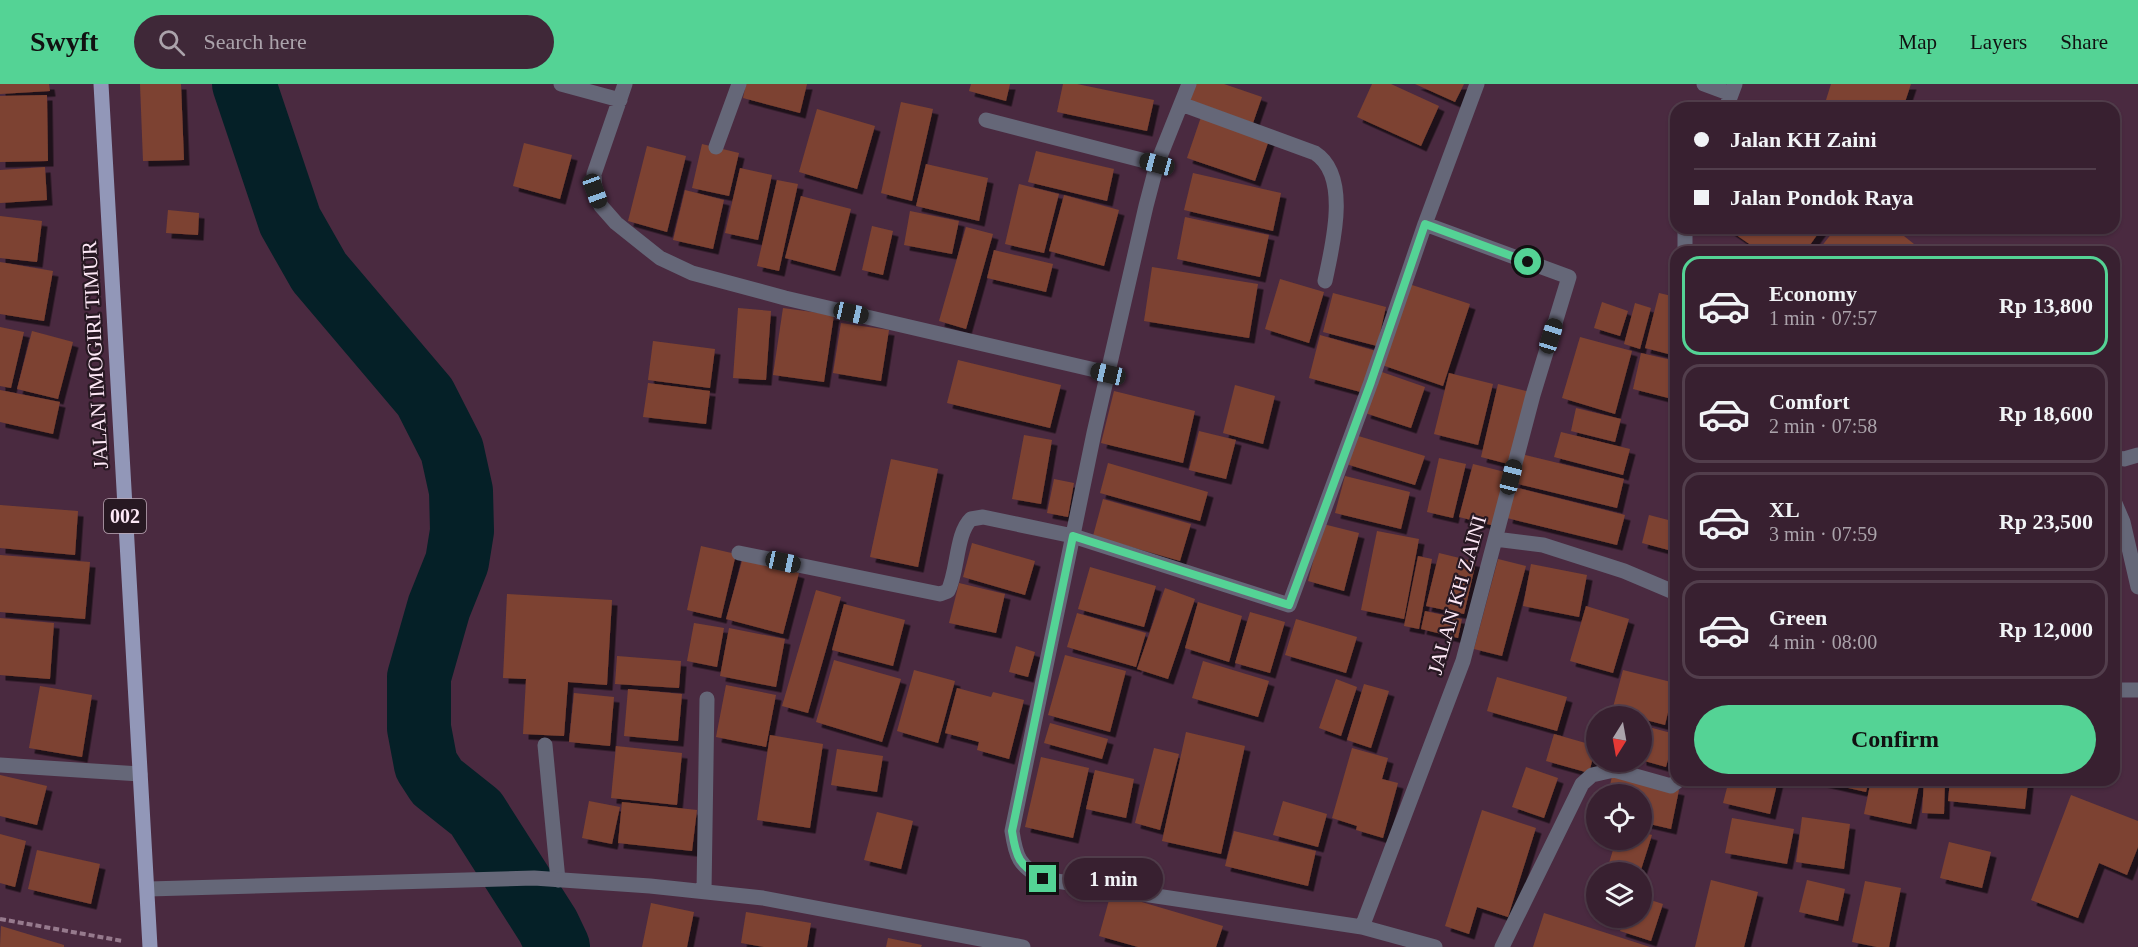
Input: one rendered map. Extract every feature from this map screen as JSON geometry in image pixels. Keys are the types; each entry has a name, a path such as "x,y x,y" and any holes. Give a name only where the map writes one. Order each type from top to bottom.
{"main road":[{"name":"JALAN IMOGIRI TIMUR","path":"101,84 150,946"}],"street":[{"path":"561,84 620,100"},
{"path":"625,84 594,174 595,191 601,206 616,223 660,258 692,273 785,298 1108,374"},
{"path":"716,147 739,84"},
{"path":"1189,84 1157,164 1108,374 1012,831 1015,849 1026,869 1043,879 1362,927 1435,947"},
{"path":"739,552 935,594 945,593 950,587 964,528 975,517 997,519 1073,536 1289,605 1477,84"},
{"path":"1704,84 1731,95"},
{"path":"1181,104 1315,153 1324,159 1329,166 1337,204 1337,222 1325,282"},
{"path":"986,120 1157,164"},
{"name":"JALAN KH ZAINI","path":"1362,927 1463,661 1533,395 1569,277 1425,224"},
{"path":"2120,458 2138,455"},
{"path":"2120,515 2138,587"},
{"path":"1495,538 1543,545 1624,571 1670,590"},
{"path":"2120,690 2138,690"},
{"path":"704,892 707,699"},
{"path":"545,745 558,880"},
{"path":"0,765 140,774"},
{"path":"1502,947 1582,784 1592,775 1614,770 1670,786"},
{"path":"148,889 534,878 763,898 1023,947"}],"path":[{"path":"0,919 150,946"}],"building":[{"path":"0,84 49,84 50,91 0,94"},
{"path":"140,84 181,84 184,160 143,161"},
{"path":"746,84 807,84 800,113 743,98"},
{"path":"971,84 1010,84 1006,101 969,91"},
{"path":"1063,84 1077,84 1154,100 1147,131 1057,112"},
{"path":"1196,84 1224,84 1262,97 1253,123 1190,100"},
{"path":"1372,84 1391,84 1439,106 1421,146 1357,117"},
{"path":"1415,84 1464,84 1455,102"},
{"path":"1831,84 1911,84 1905,102 1833,102 1826,100"},
{"path":"47,95 48,161 0,162 0,96"},
{"path":"901,102 933,109 912,201 881,193"},
{"path":"817,109 875,126 857,189 799,172"},
{"path":"1201,117 1269,140 1255,181 1187,158"},
{"path":"524,143 572,155 560,199 513,186"},
{"path":"702,144 739,153 729,196 692,188"},
{"path":"647,146 686,156 667,232 628,221"},
{"path":"1036,151 1114,169 1107,201 1028,182"},
{"path":"926,164 988,178 979,221 916,206"},
{"path":"45,167 47,200 0,203 0,170"},
{"path":"740,168 772,175 758,240 725,233"},
{"path":"1193,173 1281,193 1273,231 1184,210"},
{"path":"777,180 798,184 779,271 757,266"},
{"path":"1019,184 1059,194 1044,253 1005,244"},
{"path":"685,190 724,200 713,249 673,240"},
{"path":"1064,195 1119,210 1104,266 1049,251"},
{"path":"801,196 851,209 835,271 785,258"},
{"path":"168,210 199,213 198,235 166,233"},
{"path":"910,211 959,221 952,254 904,245"},
{"path":"0,216 42,221 37,262 0,258"},
{"path":"1185,217 1269,235 1260,277 1177,259"},
{"path":"872,226 893,231 883,275 862,270"},
{"path":"966,227 993,234 966,329 939,321"},
{"path":"1735,234 1818,234 1809,246 1752,246"},
{"path":"1831,234 1902,234 1916,246 1822,246"},
{"path":"994,250 1053,264 1046,292 987,278"},
{"path":"0,262 53,271 44,321 0,314"},
{"path":"1152,267 1258,284 1249,338 1144,321"},
{"path":"1280,279 1324,292 1309,343 1265,329"},
{"path":"1409,284 1470,304 1443,386 1382,365"},
{"path":"1333,293 1386,307 1377,346 1323,332"},
{"path":"1659,293 1670,296 1670,354 1645,348"},
{"path":"1602,302 1628,311 1620,336 1594,328"},
{"path":"1635,303 1651,308 1640,349 1624,344"},
{"path":"738,308 771,311 766,380 733,378"},
{"path":"783,308 834,315 824,382 773,375"},
{"path":"841,323 889,330 881,381 833,373"},
{"path":"0,327 24,332 11,388 0,386"},
{"path":"32,331 73,342 58,399 17,389"},
{"path":"1320,335 1376,351 1364,393 1309,378"},
{"path":"1580,337 1632,351 1615,414 1562,398"},
{"path":"653,341 715,349 710,388 648,380"},
{"path":"1641,353 1670,360 1670,398 1633,389"},
{"path":"958,360 1061,385 1050,428 947,403"},
{"path":"1379,371 1425,387 1411,428 1365,413"},
{"path":"1449,373 1493,384 1478,445 1434,434"},
{"path":"648,383 710,391 706,424 643,417"},
{"path":"1498,384 1530,392 1512,465 1481,457"},
{"path":"1235,385 1275,396 1263,444 1223,433"},
{"path":"0,390 60,402 53,434 0,422"},
{"path":"1114,391 1195,411 1183,463 1101,443"},
{"path":"1576,408 1621,419 1615,442 1571,431"},
{"path":"1199,431 1236,440 1226,479 1189,470"},
{"path":"1561,432 1630,449 1623,475 1554,457"},
{"path":"1024,435 1052,440 1041,504 1012,499"},
{"path":"1355,435 1425,456 1415,485 1346,464"},
{"path":"1521,454 1624,479 1617,508 1514,483"},
{"path":"1439,458 1466,464 1453,518 1427,512"},
{"path":"891,459 938,469 918,567 870,557"},
{"path":"1108,463 1208,492 1200,521 1100,493"},
{"path":"1473,464 1509,473 1495,526 1459,517"},
{"path":"1345,476 1410,492 1401,529 1335,513"},
{"path":"1054,479 1074,483 1068,517 1047,513"},
{"path":"1514,487 1625,515 1617,545 1507,518"},
{"path":"1103,499 1191,524 1180,561 1093,536"},
{"path":"0,505 78,511 75,555 0,548"},
{"path":"1649,515 1670,520 1670,550 1642,543"},
{"path":"1323,524 1359,533 1344,591 1308,581"},
{"path":"1377,531 1419,539 1404,619 1361,610"},
{"path":"972,543 1035,561 1025,595 963,577"},
{"path":"701,546 736,554 721,618 687,610"},
{"path":"1439,553 1476,562 1464,614 1426,606"},
{"path":"0,555 90,562 85,619 0,612"},
{"path":"1418,556 1432,559 1419,629 1404,626"},
{"path":"743,557 799,573 783,634 726,619"},
{"path":"1498,559 1526,566 1502,656 1474,649"},
{"path":"1531,564 1587,575 1579,617 1523,606"},
{"path":"1090,567 1156,586 1144,627 1078,609"},
{"path":"959,583 1005,594 996,633 949,623"},
{"path":"1165,588 1195,599 1168,679 1137,669"},
{"path":"816,590 841,597 808,713 782,706"},
{"path":"507,594 612,600 607,685 568,682 564,736 523,734 526,679 503,678"},
{"path":"1198,602 1242,616 1229,662 1185,648"},
{"path":"844,604 905,620 893,666 832,650"},
{"path":"1586,606 1629,619 1613,673 1570,661"},
{"path":"1425,611 1462,619 1458,638 1421,629"},
{"path":"1250,612 1285,622 1270,673 1235,663"},
{"path":"1077,613 1146,633 1136,667 1067,647"},
{"path":"0,618 54,623 50,679 0,675"},
{"path":"1296,619 1357,637 1346,673 1285,655"},
{"path":"694,623 724,628 717,667 687,661"},
{"path":"729,628 785,639 776,687 720,676"},
{"path":"1016,646 1035,652 1028,677 1009,672"},
{"path":"1065,655 1126,671 1110,732 1048,715"},
{"path":"617,656 681,661 679,688 615,684"},
{"path":"834,660 901,679 882,742 816,722"},
{"path":"1203,661 1269,681 1258,717 1192,698"},
{"path":"914,670 955,681 938,743 897,731"},
{"path":"1623,670 1670,682 1670,704 1665,725 1652,722 1652,706 1613,706"},
{"path":"1497,677 1567,697 1557,731 1487,711"},
{"path":"1336,679 1357,687 1341,736 1319,728"},
{"path":"1364,684 1389,691 1371,748 1347,740"},
{"path":"726,685 776,695 766,747 716,737"},
{"path":"40,686 92,695 82,757 29,748"},
{"path":"957,688 991,697 993,692 1024,700 1009,759 977,750 979,742 945,733"},
{"path":"628,689 682,694 678,741 624,736"},
{"path":"574,693 614,697 610,746 569,742"},
{"path":"1050,723 1108,739 1102,759 1044,743"},
{"path":"1652,728 1670,733 1670,752 1666,767 1652,763"},
{"path":"1186,732 1245,746 1221,854 1162,841"},
{"path":"1554,734 1586,743 1586,772 1589,773 1546,761"},
{"path":"770,735 823,744 810,828 757,820"},
{"path":"616,746 682,753 677,805 611,798"},
{"path":"1154,748 1179,754 1160,830 1135,823"},
{"path":"1352,748 1388,758 1382,779 1398,783 1383,838 1356,830 1357,826 1332,818"},
{"path":"837,749 883,756 877,792 831,785"},
{"path":"1041,757 1089,768 1073,838 1025,827"},
{"path":"1526,767 1558,778 1544,818 1512,807"},
{"path":"1095,770 1134,779 1126,818 1086,809"},
{"path":"0,775 47,786 37,825 0,816"},
{"path":"1612,776 1650,784 1610,784"},
{"path":"1652,784 1679,790 1671,829 1652,825"},
{"path":"1727,786 1777,786 1770,814 1723,803"},
{"path":"1840,786 1868,786 1866,792"},
{"path":"1870,786 1919,786 1911,824 1864,814"},
{"path":"1924,786 1945,786 1944,814 1922,813"},
{"path":"1949,786 2028,786 2025,809 1948,801"},
{"path":"2071,795 2138,821 2138,847 2127,875 2099,863 2078,918 2031,900"},
{"path":"589,801 620,807 612,844 582,838"},
{"path":"1283,801 1327,814 1318,847 1273,835"},
{"path":"622,802 697,810 692,851 618,843"},
{"path":"1482,810 1536,828 1508,917 1477,907 1469,934 1445,926"},
{"path":"877,812 913,821 901,869 864,860"},
{"path":"1802,817 1850,824 1844,869 1796,862"},
{"path":"1732,818 1794,829 1787,864 1725,853"},
{"path":"1234,831 1316,851 1308,886 1225,866"},
{"path":"0,834 26,841 15,887 0,883"},
{"path":"1949,842 1991,852 1982,888 1940,878"},
{"path":"37,850 100,864 91,904 28,889"},
{"path":"1613,850 1647,850 1643,862 1609,862"},
{"path":"1711,880 1758,892 1744,947 1695,947"},
{"path":"1807,880 1845,889 1838,921 1799,912"},
{"path":"1865,881 1901,888 1889,947 1852,942"},
{"path":"1111,893 1223,926 1216,947 1138,947 1099,936"},
{"path":"1652,900 1663,904 1651,941 1620,931 1621,928 1652,928"},
{"path":"651,903 694,912 687,947 642,947"},
{"path":"746,912 811,923 807,947 764,947 741,943"},
{"path":"1544,913 1650,947 1533,947"},
{"path":"1,926 64,945 64,947 0,947"},
{"path":"888,938 922,945 921,947 886,947"}],"waterway":[{"path":"244,84 290,221 319,272 425,397 452,450 461,491 462,531 457,562 439,607 419,677 419,728 426,765 437,782 476,813 548,926 558,947"}],"route":[{"path":"1043,879 1026,869 1015,849 1012,831 1073,536 1289,605 1371,382 1425,224 1528,262"}]}
